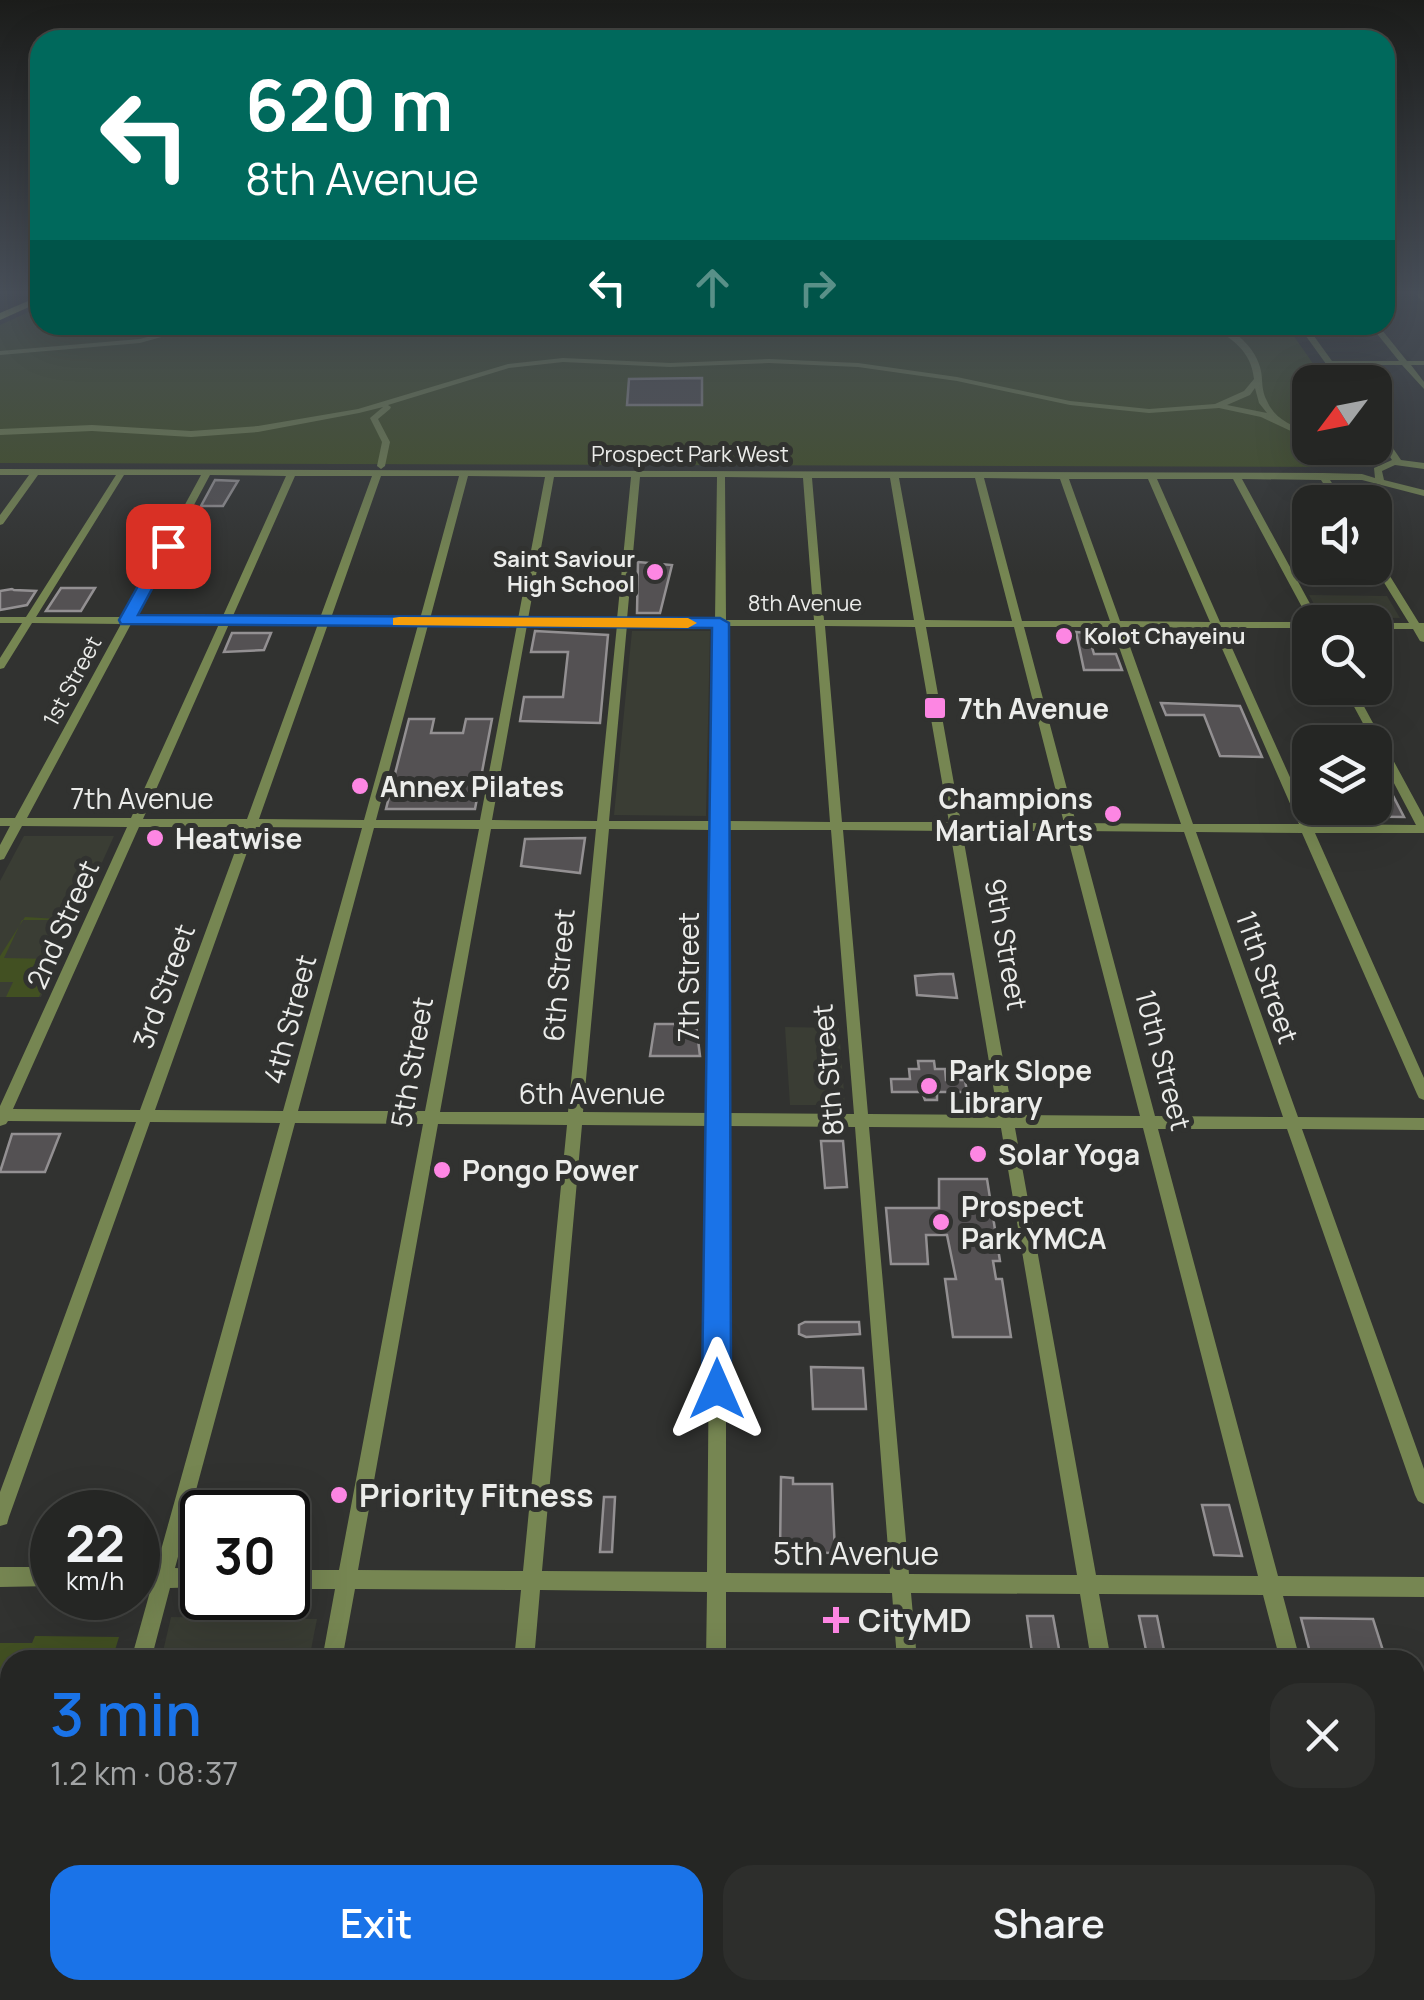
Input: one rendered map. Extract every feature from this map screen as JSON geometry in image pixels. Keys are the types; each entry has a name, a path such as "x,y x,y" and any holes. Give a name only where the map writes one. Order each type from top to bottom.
{"street":[{"path":"0,432 101,428 205,434 324,418 438,387"},
{"path":"989,387 1110,409 1179,411 1216,406 1252,387"},
{"path":"1259,387 1263,403 1276,420"},
{"path":"380,430 374,418 396,400"},
{"path":"1216,406 1276,420 1292,428"},
{"path":"324,418 359,418 380,430"},
{"name":"3rd Street","path":"0,1517 379,470 386,442 380,430"},
{"path":"1392,453 1398,462"},
{"path":"1380,479 1378,468 1398,462 1424,466"},
{"name":"Prospect Park West","path":"0,472 379,470 464,474 1323,476 1380,479 1421,495"},
{"path":"0,522 36,472"},
{"path":"0,666 122,472"},
{"name":"1st Street","path":"0,856 207,472"},
{"name":"2nd Street","path":"1,1117 292,473"},
{"name":"4th Street","path":"144,1650 464,474"},
{"name":"5th Street","path":"334,1650 550,474"},
{"name":"6th Street","path":"525,1650 636,474"},
{"name":"7th Street","path":"716,1650 721,474"},
{"name":"8th Street","path":"807,474 906,1650"},
{"name":"9th Street","path":"894,475 1099,1650"},
{"name":"10th Street","path":"979,475 1288,1650"},
{"name":"11th Street","path":"1064,476 1424,1495"},
{"path":"1151,476 1424,1094"},
{"path":"1236,476 1302,605"},
{"path":"1323,476 1329,485"},
{"path":"1392,585 1420,626 1424,639"},
{"name":"8th Avenue","path":"0,620 1292,624"},
{"path":"1392,626 1420,626"},
{"path":"1358,705 1424,829"},
{"name":"7th Avenue","path":"0,822 1424,829"},
{"name":"6th Avenue","path":"1,1117 1424,1124"},
{"path":"0,1577 30,1577"},
{"path":"160,1578 180,1578"},
{"name":"5th Avenue","path":"310,1579 1424,1588"}],"shaded area":[{"path":"1309,595 1387,596 1400,618 1392,618 1392,605 1314,605"},
{"path":"632,631 710,631 706,816 614,815"},
{"path":"24,836 114,836 41,997 0,997 0,881"},
{"path":"785,1027 839,1028 845,1105 790,1105"},
{"path":"171,1617 317,1619 311,1650 163,1650"}],"green space":[{"path":"0,387 1292,387 1292,465 1361,465 1358,467 0,463"},
{"path":"25,917 75,920 39,997 6,997 13,982 0,982 0,956 19,926 4,958 53,959 40,957 47,942 61,943 71,920 23,920"},
{"path":"35,1636 119,1637 115,1650 0,1650 0,1643 32,1643"}],"building":[{"path":"628,387 702,387 702,405 627,405"},
{"path":"215,480 238,481 223,506 201,506"},
{"path":"638,562 672,565 660,613 637,613"},
{"path":"61,588 95,588 81,611 46,611"},
{"path":"0,591 36,591 27,605 0,610"},
{"path":"535,631 608,635 600,723 520,721 524,697 563,697 568,652 531,652"},
{"path":"1076,632 1088,633 1094,654 1116,654 1122,670 1084,670"},
{"path":"232,633 271,633 264,650 224,652"},
{"path":"1161,703 1240,706 1262,757 1220,756 1204,715 1166,715"},
{"path":"409,719 434,719 431,733 463,733 466,719 492,719 475,809 386,809"},
{"path":"1392,794 1404,817 1392,817"},
{"path":"585,838 580,873 521,866 525,839"},
{"path":"953,974 957,998 917,995 915,976"},
{"path":"655,1024 696,1024 700,1056 650,1056"},
{"name":"Park Slope Library","path":"918,1061 934,1061 935,1069 945,1069 946,1080 965,1080 967,1092 937,1092 937,1100 925,1100 922,1092 892,1092 891,1079 910,1079 909,1069 919,1069"},
{"path":"12,1134 60,1134 45,1172 0,1172"},
{"path":"821,1141 843,1141 847,1187 825,1188"},
{"name":"Prospect Park YMCA","path":"939,1179 987,1179 1000,1261 993,1261 996,1279 1002,1279 1011,1337 953,1337 945,1279 956,1279 947,1235 926,1235 928,1264 891,1264 886,1208 939,1208"},
{"path":"859,1322 860,1334 806,1337 799,1334 799,1325"},
{"path":"811,1367 863,1368 866,1409 813,1409"},
{"path":"781,1477 793,1478 793,1484 832,1484 835,1553 780,1552"},
{"path":"604,1497 615,1497 612,1552 600,1552"},
{"path":"1202,1505 1229,1505 1242,1556 1214,1555"},
{"path":"1027,1616 1053,1616 1059,1650 1032,1650"},
{"path":"1139,1616 1157,1616 1164,1650 1146,1650"},
{"path":"1301,1618 1373,1619 1383,1650 1309,1650"}],"slow traffic":[{"path":"399,622 688,623"}],"place":[{"name":"Saint Saviour High School","path":"655,572"},
{"name":"Kolot Chayeinu","path":"1064,636"},
{"name":"7th Avenue","path":"935,708"},
{"name":"Annex Pilates","path":"360,786"},
{"name":"Champions Martial Arts","path":"1113,814"},
{"name":"Heatwise","path":"155,838"},
{"name":"Park Slope Library","path":"929,1086"},
{"name":"Solar Yoga","path":"978,1154"},
{"name":"Pongo Power","path":"442,1170"},
{"name":"Prospect Park YMCA","path":"941,1222"},
{"name":"Priority Fitness","path":"339,1495"},
{"name":"CityMD","path":"836,1620"}],"route":[{"path":"168,546 127,620 720,623 717,1389"}]}
